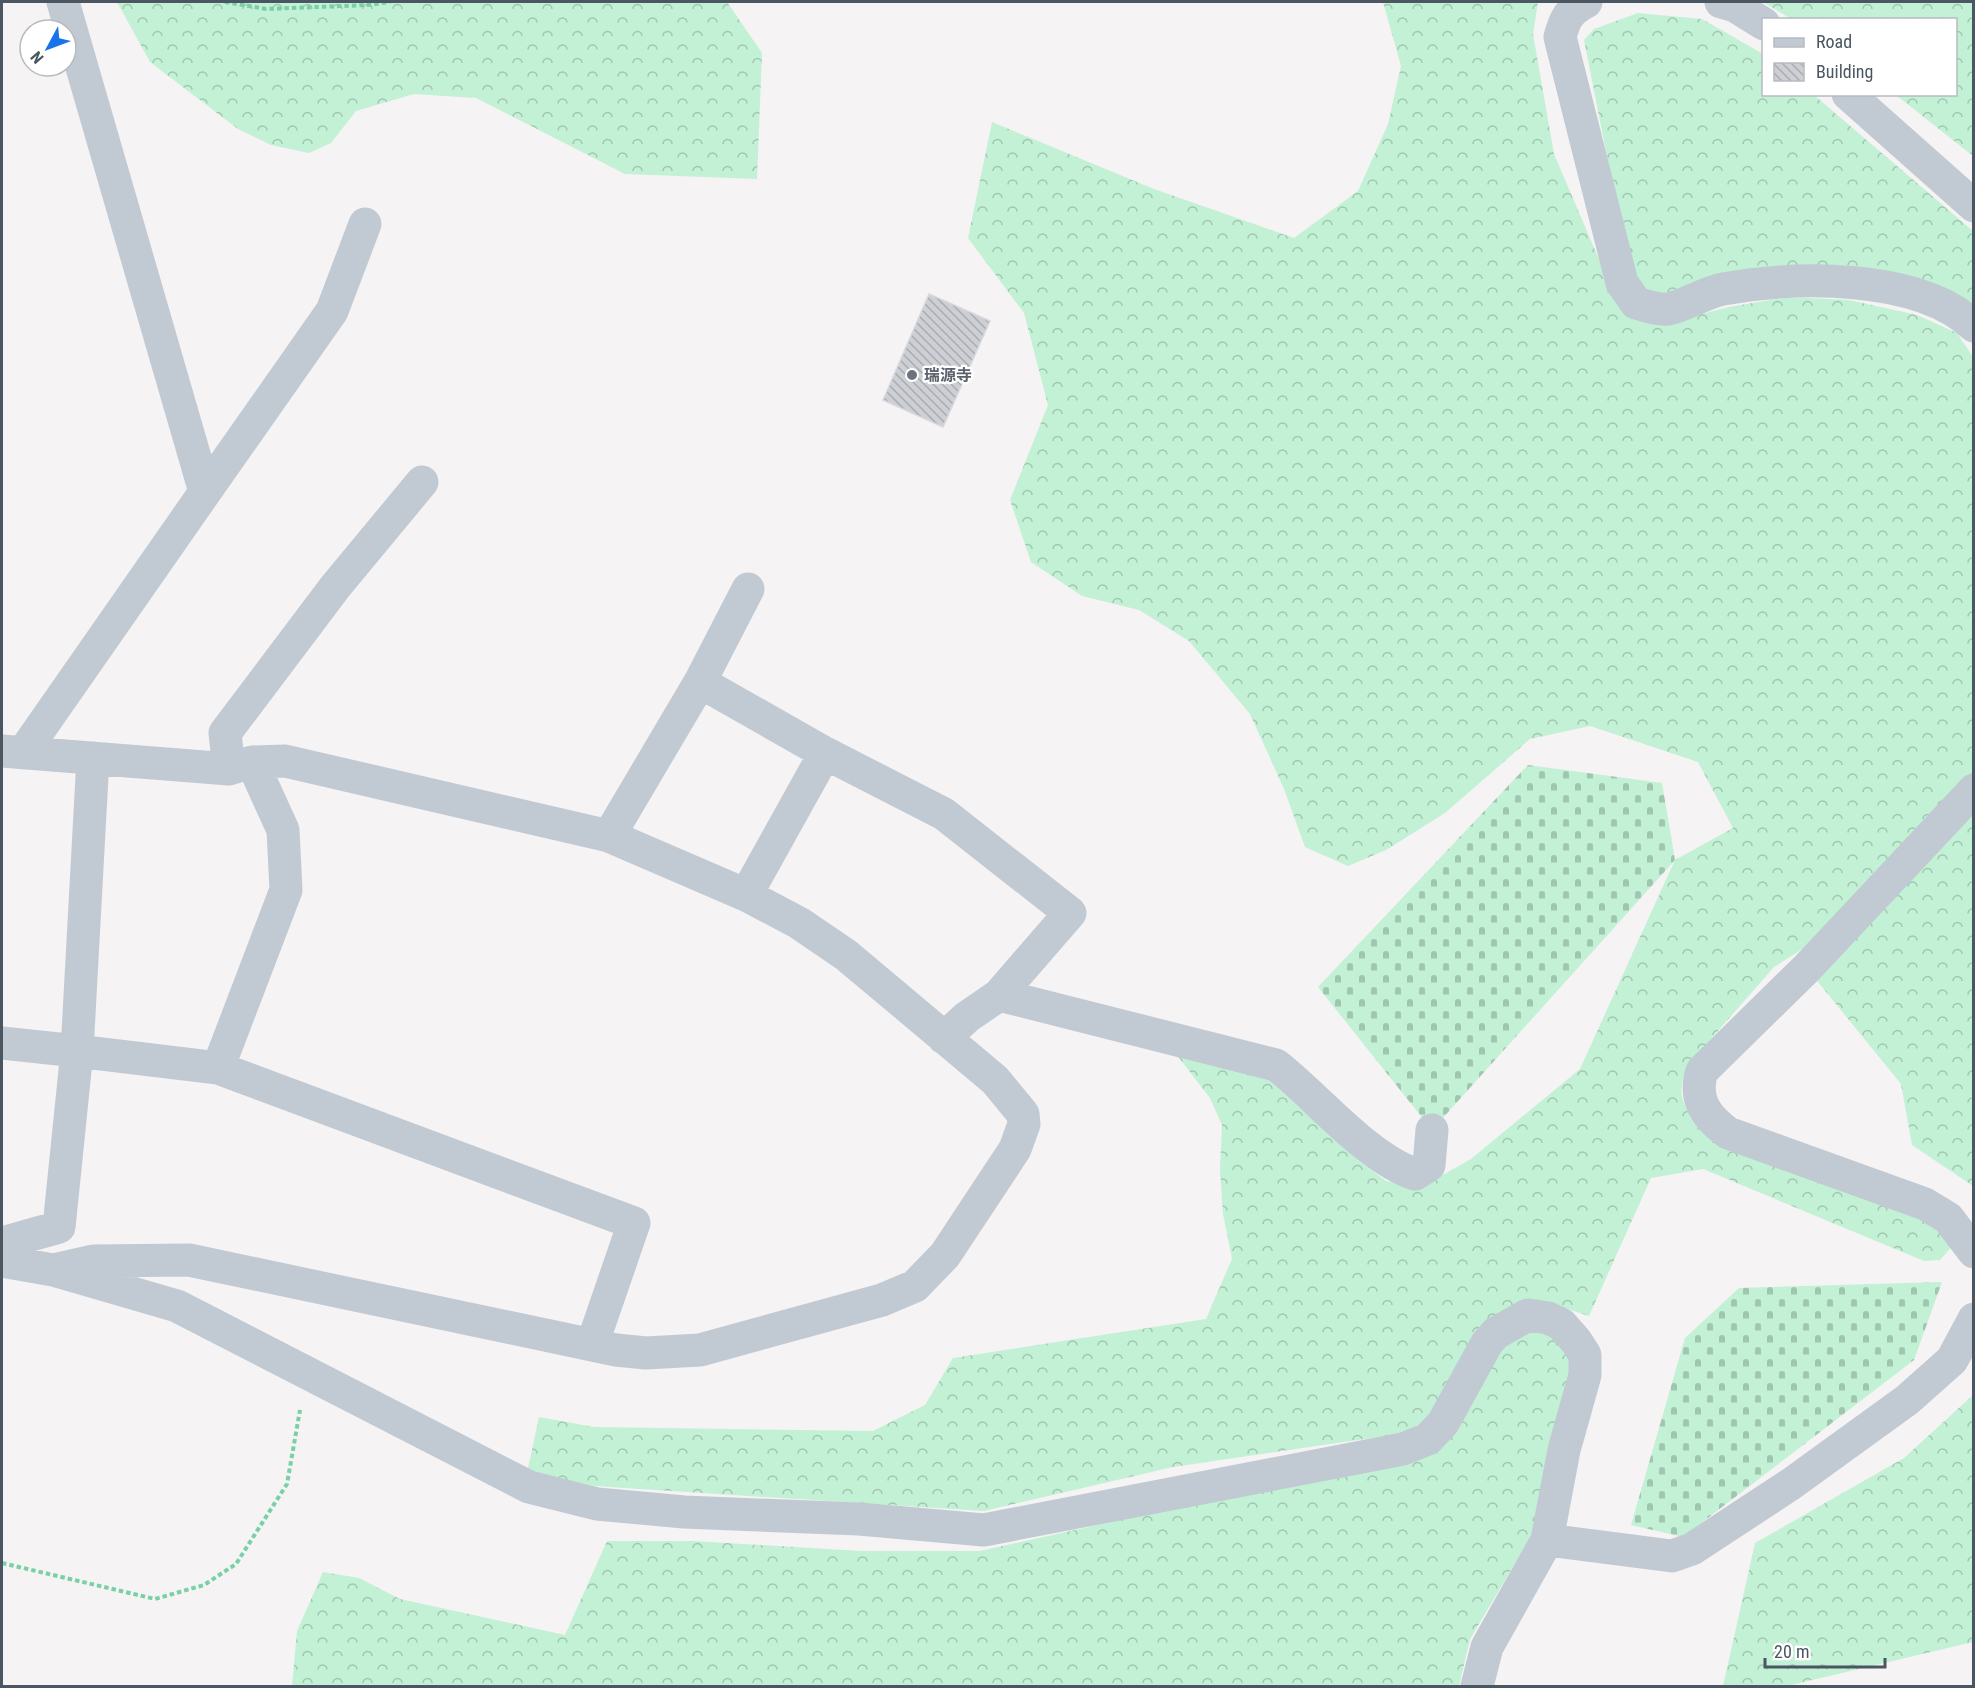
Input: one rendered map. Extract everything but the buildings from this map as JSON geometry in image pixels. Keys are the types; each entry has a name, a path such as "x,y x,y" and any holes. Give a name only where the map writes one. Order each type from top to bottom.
{"street":[{"path":"63,2 205,492"},
{"path":"1586,2 1573,8 1565,18 1560,37 1622,283 1636,303 1668,309 1721,289 1793,280 1850,283 1909,291 1937,301 1961,314 1974,326"},
{"path":"1720,2 1735,6 1762,23"},
{"path":"1850,96 1974,206"},
{"path":"13,752 205,492 332,312 364,224"},
{"path":"218,1068 286,890 283,830 240,765 225,733 335,587 422,482"},
{"path":"609,836 700,682 748,589"},
{"path":"700,682 825,753 944,814 1070,913 999,995 967,1017 944,1038"},
{"path":"13,752 240,765 285,760 609,836 746,895 799,923 846,955 995,1080 1023,1114 1024,1124 1015,1149 945,1255 922,1281 908,1290 882,1300 700,1350 646,1353 592,1345 189,1260 93,1261 53,1270"},
{"path":"746,895 825,753"},
{"path":"2,1243 59,1227 77,1051 93,758"},
{"path":"1974,790 1808,968 1701,1071 1698,1084 1702,1106 1709,1118 1728,1133 1925,1204 1948,1218 1974,1252"},
{"path":"999,995 1276,1065 1309,1091 1371,1150 1395,1167 1415,1174 1429,1165 1432,1130"},
{"path":"2,1042 218,1068 634,1223 592,1345"},
{"path":"2,1261 53,1270 177,1306 529,1487 597,1504 684,1512 859,1519 984,1530 1403,1449 1428,1439 1443,1423 1487,1343 1496,1332 1528,1315 1548,1318 1561,1324 1585,1355 1585,1375 1564,1450 1547,1540 1487,1647 1477,1686"},
{"path":"1547,1540 1672,1556 1692,1549 1791,1484 1907,1400 1952,1360 1974,1319"}],"path":[{"path":"225,2 266,9 390,2"},
{"path":"2,1563 155,1599 204,1585 236,1564 287,1484 306,1371"}],"green space":[{"path":"117,2 727,2 762,53 757,179 625,174 476,98 414,94 356,111 331,143 309,153 271,145 238,129 150,62"},
{"path":"1383,2 1538,2 1533,34 1554,154 1610,285 1630,314 1648,324 1670,322 1729,307 1788,297 1849,300 1917,315 1957,333 1973,357 1973,773 1812,943 1774,967 1689,1064 1682,1088 1683,1100 1693,1122 1912,1208 1955,1243 1940,1260 1924,1261 1703,1169 1651,1178 1589,1316 1544,1301 1420,1431 1173,1467 984,1511 594,1486 527,1473 539,1417 594,1427 873,1431 925,1405 953,1358 1206,1319 1232,1259 1223,1214 1220,1170 1222,1125 1210,1098 1173,1050 1264,1076 1359,1161 1386,1181 1420,1188 1471,1159 1580,1069 1675,860 1733,828 1698,762 1590,726 1530,739 1445,813 1386,850 1348,866 1305,847 1284,789 1250,714 1189,641 1139,610 1082,596 1031,562 1010,500 1048,405 1024,313 968,238 992,122 1154,189 1294,238 1358,191 1388,124 1401,66"},
{"path":"1763,2 1973,2 1973,156 1897,96 1957,96 1957,18 1789,18"},
{"path":"1638,13 1702,19 1762,53 1762,96 1815,96 1973,231 1973,311 1947,292 1665,300 1642,291 1631,278 1584,40 1594,29"},
{"path":"1528,765 1662,783 1675,860 1432,1130 1318,987"},
{"path":"1973,802 1973,1186 1912,1145 1901,1084 1814,977"},
{"path":"1942,1282 1914,1360 1683,1537 1631,1525 1685,1338 1739,1288"},
{"path":"1550,1329 1576,1359 1533,1533 1470,1639 1459,1686 292,1686 297,1631 323,1572 359,1578 400,1599 565,1635 607,1541 693,1541 861,1551 980,1551 1404,1457 1496,1348 1515,1331"},
{"path":"1973,1395 1973,1642 1787,1686 1723,1686 1755,1543 1904,1458"}],"place":[{"name":"瑞源寺","path":"912,375"}]}
